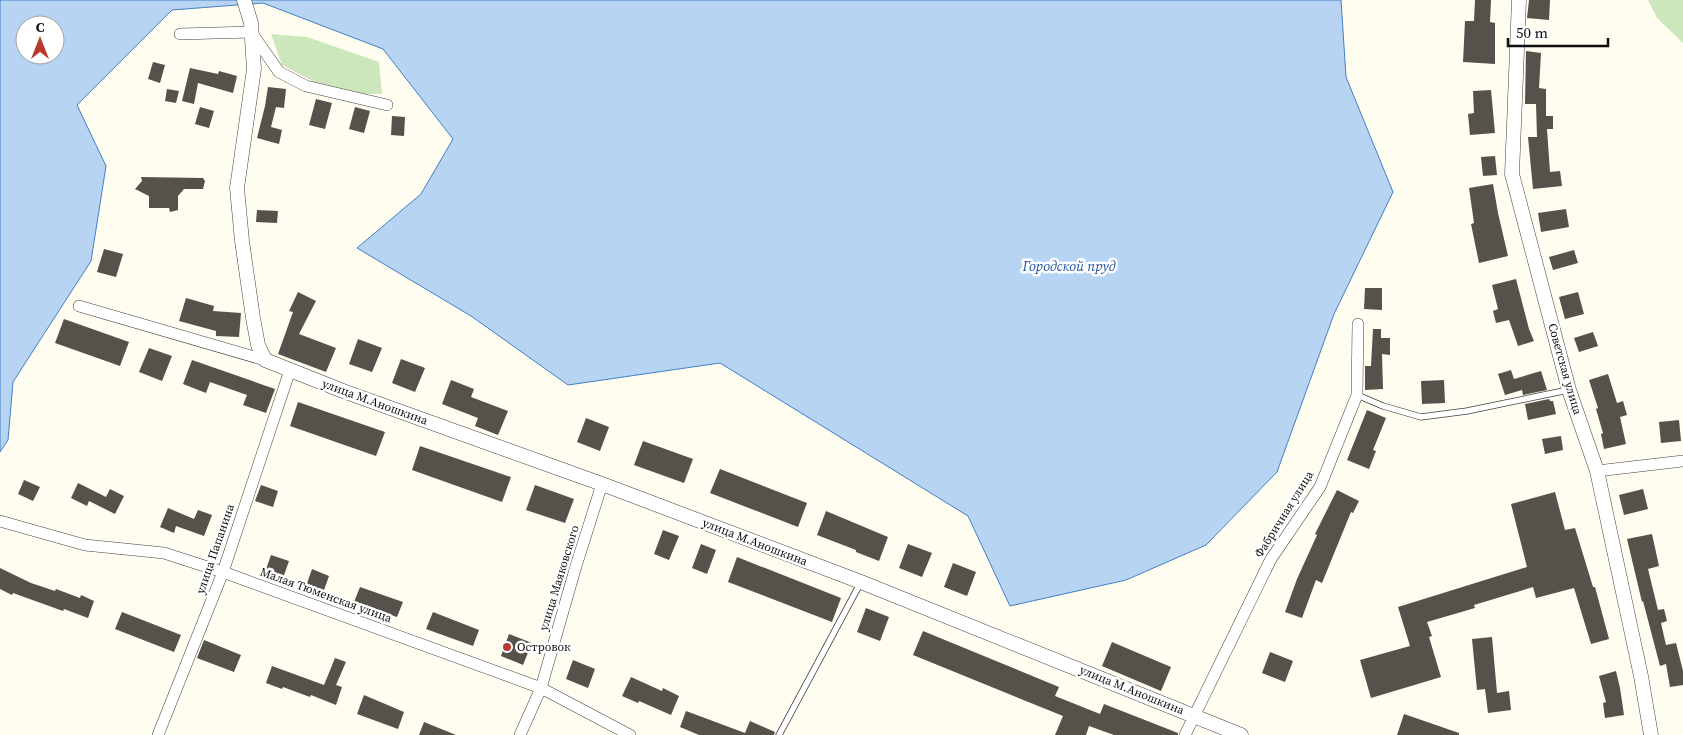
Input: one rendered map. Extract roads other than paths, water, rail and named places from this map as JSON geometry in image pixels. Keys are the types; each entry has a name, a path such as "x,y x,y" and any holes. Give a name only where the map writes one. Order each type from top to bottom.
{"street":[{"name":"Советская улица","path":"1519,0 1512,174 1569,390 1597,471 1641,676 1651,735"},
{"path":"245,4 251,24 254,69 237,188 242,241 253,318 258,345 265,360"},
{"path":"180,34 251,32"},
{"path":"251,32 279,72 306,86 387,106"},
{"name":"улица М.Аношкина","path":"80,306 265,360 343,391 602,484 861,582 1241,735"},
{"name":"Фабричная улица","path":"1185,735 1196,716 1271,559 1320,487 1357,394 1358,324"},
{"name":"улица Папанина","path":"158,735 223,572 290,370"},
{"path":"1597,471 1683,460"},
{"name":"улица Маяковского","path":"520,735 541,688 602,484"},
{"name":"Малая Тюменская улица","path":"0,521 85,545 164,553 223,572 541,688 630,735"}],"lane":[{"path":"1357,394 1383,406 1421,417 1467,411 1569,390"},
{"path":"779,735 861,582"}],"water":[{"name":"Городской пруд","path":"0,0 1341,0 1346,77 1393,192 1334,314 1277,472 1206,545 1126,580 1010,606 968,516 720,363 568,385 471,316 357,248 421,194 453,139 383,49 263,3 172,10 77,105 106,166 91,261 13,382 8,440 0,452"}],"place":[{"name":"Островок","path":"507,647"}]}
